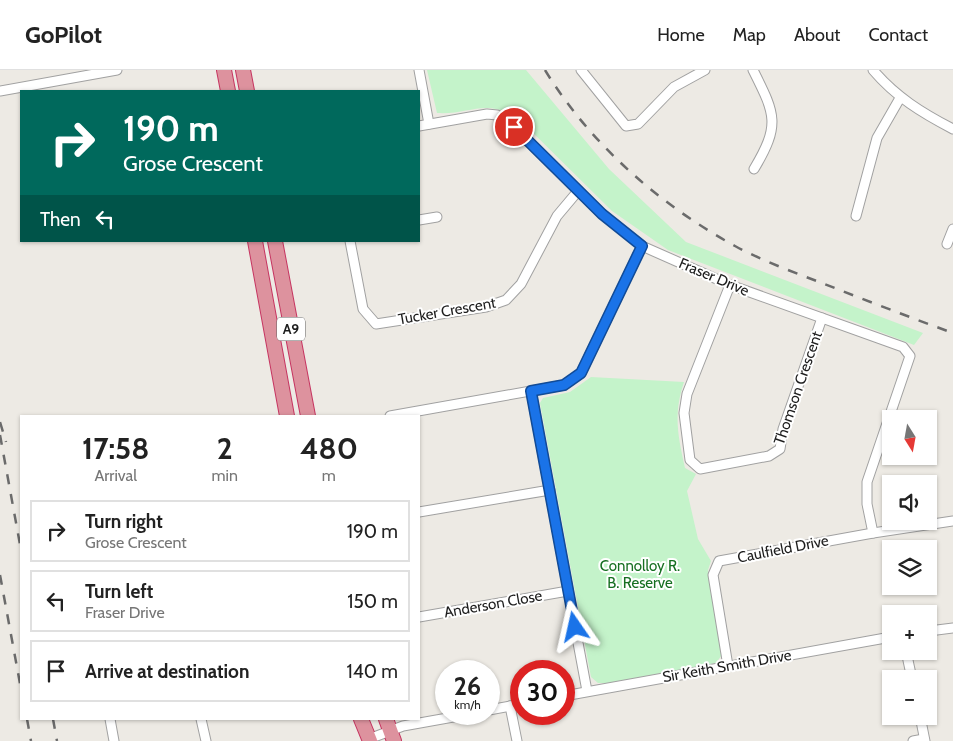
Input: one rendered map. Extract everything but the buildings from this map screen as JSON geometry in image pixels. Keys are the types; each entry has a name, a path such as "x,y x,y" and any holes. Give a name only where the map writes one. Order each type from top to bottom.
{"highway":[{"path":"224,70 228,90"},
{"path":"243,70 247,90"},
{"name":"A9","path":"256,242 287,415"},
{"name":"A9","path":"275,242 308,415"},
{"path":"361,720 369,740"}],"street":[{"path":"0,91 117,70"},
{"path":"419,70 429,124 420,126"},
{"path":"582,70 626,126 638,124 674,86 705,70"},
{"path":"753,70 771,106 774,123 765,151 754,169"},
{"path":"873,70 900,98 921,113 953,129"},
{"path":"856,216 877,138 900,98"},
{"name":"Fraser Drive","path":"429,124 475,115 497,115 514,127 602,214 642,246 730,285 903,346 910,356 868,482 867,504 874,533"},
{"name":"Tucker Crescent","path":"350,242 363,309 376,324 486,307 506,300 521,284 557,216 578,191"},
{"path":"420,220 437,217"},
{"path":"947,244 953,229"},
{"path":"396,415 564,385 581,373 642,246"},
{"name":"Thomson Crescent","path":"730,285 687,394 684,412 690,460 700,470 770,456 780,449 783,429 822,318"},
{"path":"531,391 587,692"},
{"path":"420,512 550,490"},
{"name":"Caulfield Drive","path":"728,666 712,575 719,561 953,521"},
{"name":"Anderson Close","path":"420,617 568,591"},
{"path":"937,630 953,628"},
{"name":"Sir Keith Smith Drive","path":"575,694 882,639"},
{"path":"500,708 510,706"},
{"path":"110,720 114,741"},
{"path":"201,720 206,741"},
{"path":"369,740 390,730 435,721"},
{"path":"514,725 517,741"},
{"path":"913,741 924,740 922,725"}],"green space":[{"path":"427,70 526,70 609,169 686,242 923,333 914,345 668,250 612,211 519,119 497,109 487,108 437,113"},
{"name":"Connolloy R. B. Reserve","path":"591,377 684,382 678,415 679,435 685,468 696,474 687,491 698,539 711,561 708,570 724,652 716,663 608,683 598,683 591,677 540,403 543,398 570,392"}],"railway":[{"path":"545,70 583,123 605,147 654,192 707,230 735,246 778,266 953,333"},
{"path":"0,422 6,442"},
{"path":"0,435 20,545"},
{"path":"0,575 20,684"},
{"path":"27,720 31,741"},
{"path":"53,720 57,741"}],"route":[{"path":"514,127 602,214 642,246 581,373 564,385 531,391 575,627"}]}
